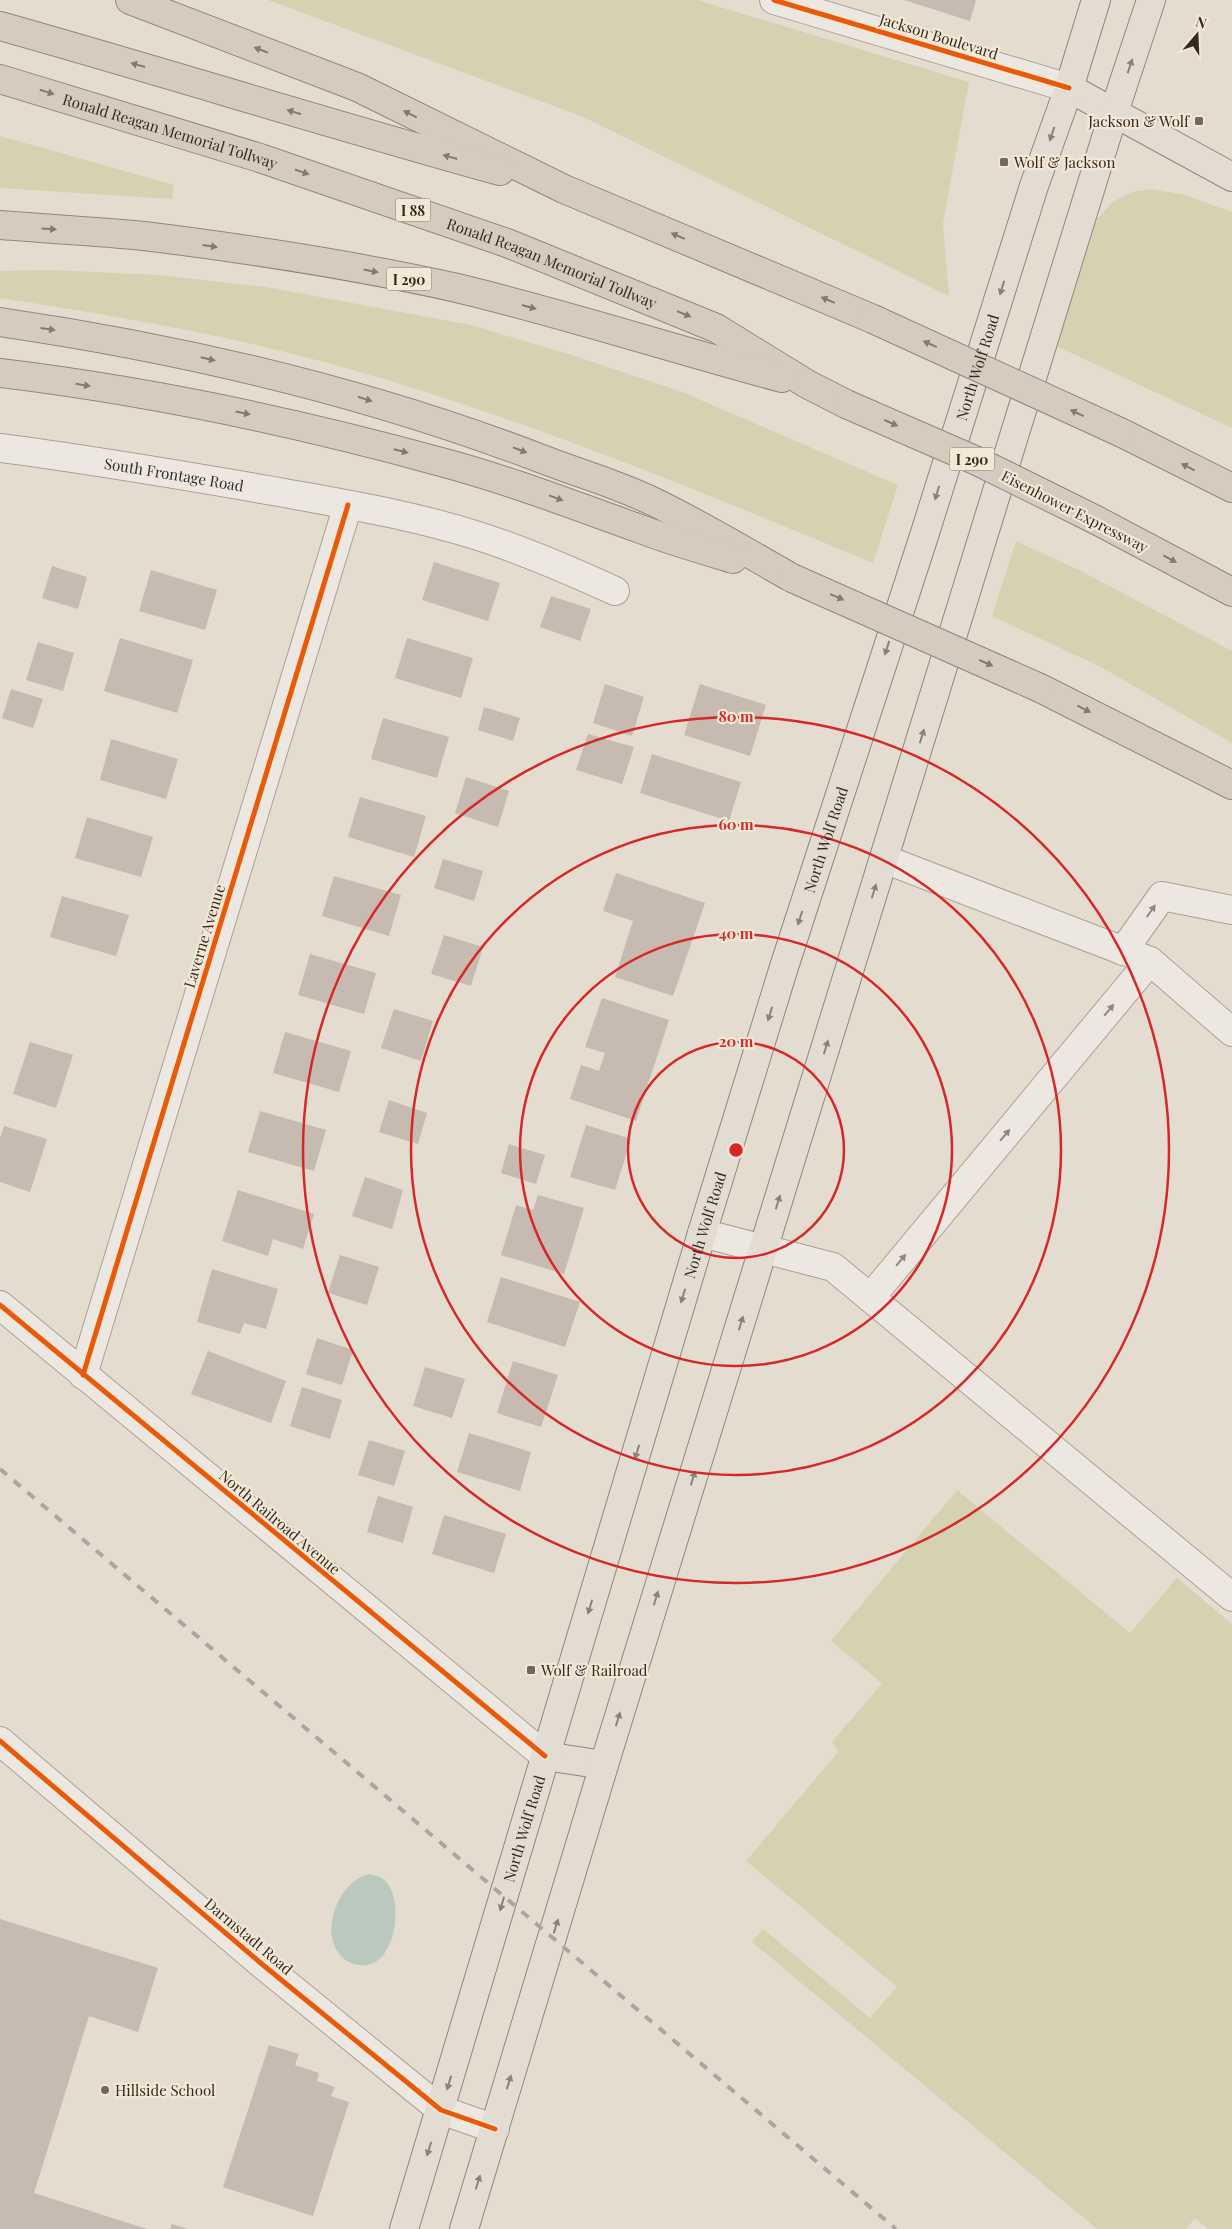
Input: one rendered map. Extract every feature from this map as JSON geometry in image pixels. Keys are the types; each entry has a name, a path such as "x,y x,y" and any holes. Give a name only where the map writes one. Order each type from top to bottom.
{"highway":[{"path":"130,0 357,87 564,189 873,318 1122,433 1232,488"},
{"path":"0,26 193,81 331,124 564,189"},
{"name":"Ronald Reagan Memorial Tollway","path":"0,79 260,158 507,243 716,328 807,384"},
{"name":"I 290","path":"0,226 143,236 336,264 456,288 629,333 707,358 807,384"},
{"path":"0,322 88,335 208,359 344,393 468,431 651,500 792,578 1040,688 1232,785"},
{"path":"0,374 150,395 280,421 432,459 551,496 644,531 792,578"},
{"name":"Eisenhower Expressway","path":"807,384 846,404 977,461 1096,520 1232,592"}],"main road":[{"name":"North Wolf Road","path":"404,2229 702,1232 784,967 924,536 1031,195 1096,0"},
{"path":"464,2229 604,1765 1114,112 1151,0"},
{"name":"Jackson Boulevard","path":"1068,88 1232,177"},
{"path":"545,1756 604,1765"}],"street":[{"name":"Jackson Boulevard","path":"774,0 1068,88"},
{"name":"South Frontage Road","path":"0,448 116,463 348,505 473,534 540,557 615,591"},
{"name":"Laverne Avenue","path":"83,1375 348,505"},
{"path":"884,859 1150,960 1232,1032"},
{"path":"1123,951 1162,896 1232,910"},
{"path":"870,1298 1150,960"},
{"path":"702,1232 833,1267 1232,1597"},
{"name":"North Railroad Avenue","path":"0,1305 545,1756"},
{"name":"Darmstadt Road","path":"0,1741 263,1965 441,2110 494,2129"}],"shaded area":[{"path":"268,0 697,0 969,82 943,223 949,296 581,116"},
{"path":"0,136 174,185 172,199 0,188"},
{"path":"1152,189 1185,195 1232,212 1232,428 1054,345 1097,219 1113,202 1132,192"},
{"path":"50,270 159,275 266,287 471,325 575,356 682,392 898,485 873,563 610,457 544,432 410,387 257,345 129,319 0,298 0,271"},
{"path":"1016,541 1081,571 1232,651 1232,743 1101,667 992,616"},
{"path":"957,1490 1130,1633 1177,1578 1232,1624 1232,2229 1208,2229 1195,2218 1186,2229 1097,2229 752,1942 763,1929 870,2018 897,1987 746,1861 838,1752 832,1742 882,1683 831,1641"},
{"path":"369,1874 380,1877 389,1885 394,1898 396,1913 390,1944 382,1956 372,1964 359,1965 347,1961 338,1952 333,1942 333,1918 336,1906 342,1895 359,1878"}],"building":[{"path":"904,0 976,0 970,21"},
{"path":"434,562 500,583 488,621 422,600"},
{"path":"52,566 87,577 78,609 42,598"},
{"path":"151,570 217,590 205,630 139,611"},
{"path":"551,596 591,609 580,641 540,627"},
{"path":"120,638 193,660 177,713 104,691"},
{"path":"407,638 473,658 461,698 395,678"},
{"path":"38,642 74,653 63,691 26,680"},
{"path":"605,684 644,697 632,736 593,723"},
{"path":"700,684 766,705 750,756 684,735"},
{"path":"11,689 43,699 33,728 2,718"},
{"path":"484,707 520,718 513,741 478,730"},
{"path":"383,718 449,737 437,778 371,759"},
{"path":"588,734 634,747 622,784 576,770"},
{"path":"111,739 178,759 166,799 100,780"},
{"path":"652,754 741,782 729,821 640,793"},
{"path":"466,777 509,791 498,827 455,813"},
{"path":"360,797 426,816 414,857 348,837"},
{"path":"87,817 153,837 141,877 75,858"},
{"path":"443,859 483,871 474,901 434,888"},
{"path":"616,873 705,903 673,996 615,977 633,921 603,911"},
{"path":"334,876 401,895 389,936 322,916"},
{"path":"62,896 129,915 116,956 50,937"},
{"path":"444,935 483,947 471,986 431,974"},
{"path":"310,954 376,973 364,1014 298,995"},
{"path":"602,998 669,1020 636,1121 570,1099 581,1065 599,1071 605,1053 585,1047"},
{"path":"394,1009 433,1021 421,1061 381,1048"},
{"path":"285,1032 351,1051 339,1092 273,1073"},
{"path":"30,1042 73,1055 56,1108 13,1094"},
{"path":"389,1100 427,1113 418,1144 379,1132"},
{"path":"260,1111 326,1130 314,1171 248,1152"},
{"path":"586,1125 631,1139 615,1190 570,1177"},
{"path":"4,1126 47,1139 30,1192 0,1182 0,1138"},
{"path":"509,1144 545,1155 536,1184 501,1173"},
{"path":"365,1177 403,1190 392,1229 352,1216"},
{"path":"238,1190 314,1214 303,1249 273,1239 268,1256 222,1241"},
{"path":"538,1195 584,1208 564,1274 501,1255 516,1205 533,1210"},
{"path":"340,1255 379,1267 367,1305 328,1293"},
{"path":"212,1269 278,1289 266,1329 244,1323 240,1334 197,1322"},
{"path":"501,1277 580,1302 565,1347 487,1322"},
{"path":"317,1338 353,1350 342,1385 306,1374"},
{"path":"208,1351 286,1381 271,1423 191,1394"},
{"path":"513,1361 558,1375 541,1427 497,1413"},
{"path":"425,1367 465,1379 452,1418 413,1406"},
{"path":"302,1387 342,1400 330,1439 290,1426"},
{"path":"469,1433 531,1452 520,1491 457,1472"},
{"path":"369,1440 405,1451 394,1486 358,1475"},
{"path":"378,1496 413,1507 403,1543 367,1532"},
{"path":"444,1515 506,1534 494,1573 432,1554"},
{"path":"0,1919 158,1968 138,2032 89,2016 34,2193 147,2229 0,2229"},
{"path":"269,2045 299,2054 295,2065 319,2073 317,2081 335,2087 331,2096 349,2102 313,2216 223,2187"},
{"path":"172,2224 188,2229 170,2229"}],"railway":[{"path":"0,1469 896,2229"}],"cycle path":[{"path":"774,0 1069,88"},
{"path":"83,1375 348,505"},
{"path":"0,1305 545,1756"},
{"path":"0,1741 263,1965 441,2110 495,2129"}],"place":[{"name":"Jackson & Wolf","path":"1199,121"},
{"name":"Wolf & Jackson","path":"1004,162"},
{"name":"Wolf & Railroad","path":"531,1670"},
{"name":"Hillside School","path":"105,2090"}]}
